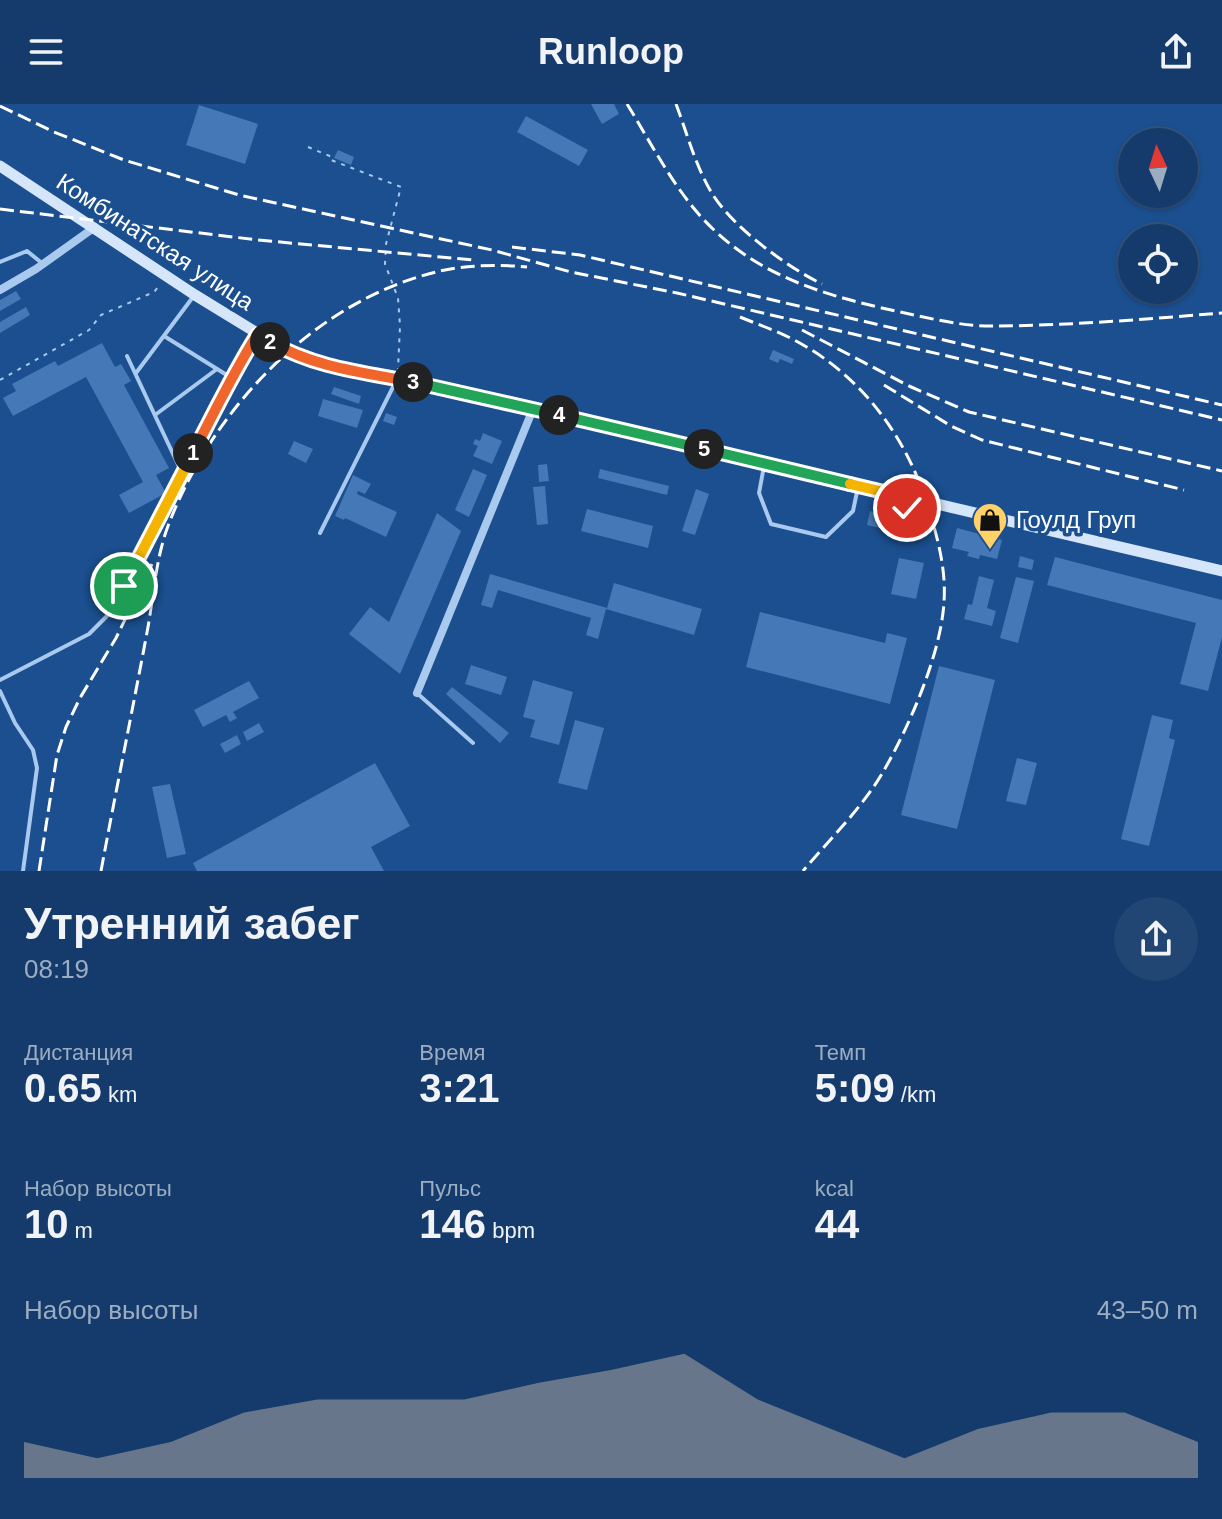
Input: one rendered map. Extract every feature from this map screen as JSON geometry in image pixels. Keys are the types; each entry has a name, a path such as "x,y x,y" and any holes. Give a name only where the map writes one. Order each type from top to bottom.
{"main road":[{"name":"Комбинатская улица","path":"0,166 257,335 320,365 533,409 858,486 908,503 1222,571"}],"street":[{"path":"0,290 95,227"},
{"path":"417,693 533,409"}],"lane":[{"path":"0,262 27,251 43,264"},
{"path":"135,374 195,295"},
{"path":"0,680 89,634 107,616 221,402 230,378 257,335"},
{"path":"164,336 230,378"},
{"path":"127,356 182,473"},
{"path":"155,415 217,369"},
{"path":"320,533 397,379"},
{"path":"764,463 759,493 771,524 826,537 853,511 858,486"},
{"path":"0,691 15,723 33,750 37,768 23,871"},
{"path":"417,693 473,743"}],"path":[{"path":"308,147 332,157 331,160 401,187 386,244 385,264 398,298 397,379"},
{"path":"0,380 89,330 101,315 154,292 168,276"}],"building":[{"path":"591,104 614,104 619,114 602,124"},
{"path":"199,105 258,124 245,164 186,145"},
{"path":"526,116 588,150 579,166 517,132"},
{"path":"338,150 354,157 351,165 334,158"},
{"path":"16,291 21,299 0,311 0,300"},
{"path":"26,307 30,315 0,333 0,322"},
{"path":"102,343 115,367 121,364 131,381 124,385 169,468 156,475 166,493 129,513 119,495 143,482 86,377 13,416 3,398 16,391 12,384 55,361 58,366"},
{"path":"773,350 794,359 792,364 769,359"},
{"path":"334,387 361,396 359,404 331,394"},
{"path":"323,399 363,410 357,428 318,416"},
{"path":"386,413 397,417 394,425 383,421"},
{"path":"483,433 502,441 492,464 473,456 478,446 473,444 475,439 480,441"},
{"path":"294,441 313,449 306,463 288,454"},
{"path":"547,464 549,481 539,482 538,465"},
{"path":"473,469 487,475 469,517 455,510"},
{"path":"600,469 669,486 667,495 598,478"},
{"path":"353,475 371,484 365,494 358,491 357,494 397,512 386,537 335,516"},
{"path":"545,486 548,524 537,525 533,487"},
{"path":"696,489 709,494 695,535 682,531"},
{"path":"587,509 653,526 648,548 581,531"},
{"path":"870,511 896,517 893,531 867,525"},
{"path":"437,513 461,531 400,674 349,634 370,607 389,622"},
{"path":"957,528 1002,540 997,559 980,555 979,559 967,556 969,552 952,548"},
{"path":"1020,556 1034,560 1032,570 1018,567"},
{"path":"1055,557 1222,600 1222,637 1208,691 1180,684 1196,623 1047,585"},
{"path":"899,558 924,563 916,599 891,594"},
{"path":"490,574 607,608 614,583 702,609 694,635 606,609 598,639 586,635 591,618 498,590 492,608 481,605"},
{"path":"979,576 994,580 987,608 996,611 992,626 964,619 968,604 972,605"},
{"path":"1016,577 1034,581 1018,643 1000,638"},
{"path":"760,612 885,643 887,633 907,638 890,704 746,667"},
{"path":"471,665 507,677 501,695 465,684"},
{"path":"939,666 995,680 957,829 901,815"},
{"path":"533,680 573,692 559,745 530,737 535,720 523,717"},
{"path":"249,681 259,698 233,712 237,718 230,722 226,715 203,727 194,710"},
{"path":"452,687 509,733 500,743 446,694"},
{"path":"1152,715 1173,720 1169,738 1175,740 1149,846 1121,839"},
{"path":"575,720 604,728 587,790 558,783"},
{"path":"259,723 264,732 247,741 243,732"},
{"path":"237,735 241,744 225,753 220,744"},
{"path":"1017,758 1037,763 1026,805 1006,801"},
{"path":"375,763 410,826 371,847 384,871 197,871 193,863"},
{"path":"170,784 186,854 167,858 152,787"}],"railway":[{"path":"627,104 677,186 700,216 754,261 800,284 900,312 979,326 1222,313"},
{"path":"676,104 702,173 722,208 762,246 822,284"},
{"path":"0,106 124,160 239,195 492,250 571,272 677,293 1222,420"},
{"path":"0,209 258,240 473,260"},
{"path":"512,247 580,255 1222,405"},
{"path":"101,871 161,550 187,483 211,442 272,367 309,335 348,308 391,287 436,272 481,266 527,267"},
{"path":"740,317 789,337 820,356 863,392 881,414 910,461 921,486 943,568 944,602 937,644 903,734 865,798 803,871"},
{"path":"802,330 909,386 969,412 1222,471"},
{"path":"884,385 951,426 982,440 1184,490"},
{"path":"39,871 57,755 66,727 116,638 152,564"}],"place":[{"name":"Гоулд Груп","path":"990,551"}],"route":[{"path":"124,586 221,402 230,378 257,335 320,365 452,390 909,498 907,508"}]}
